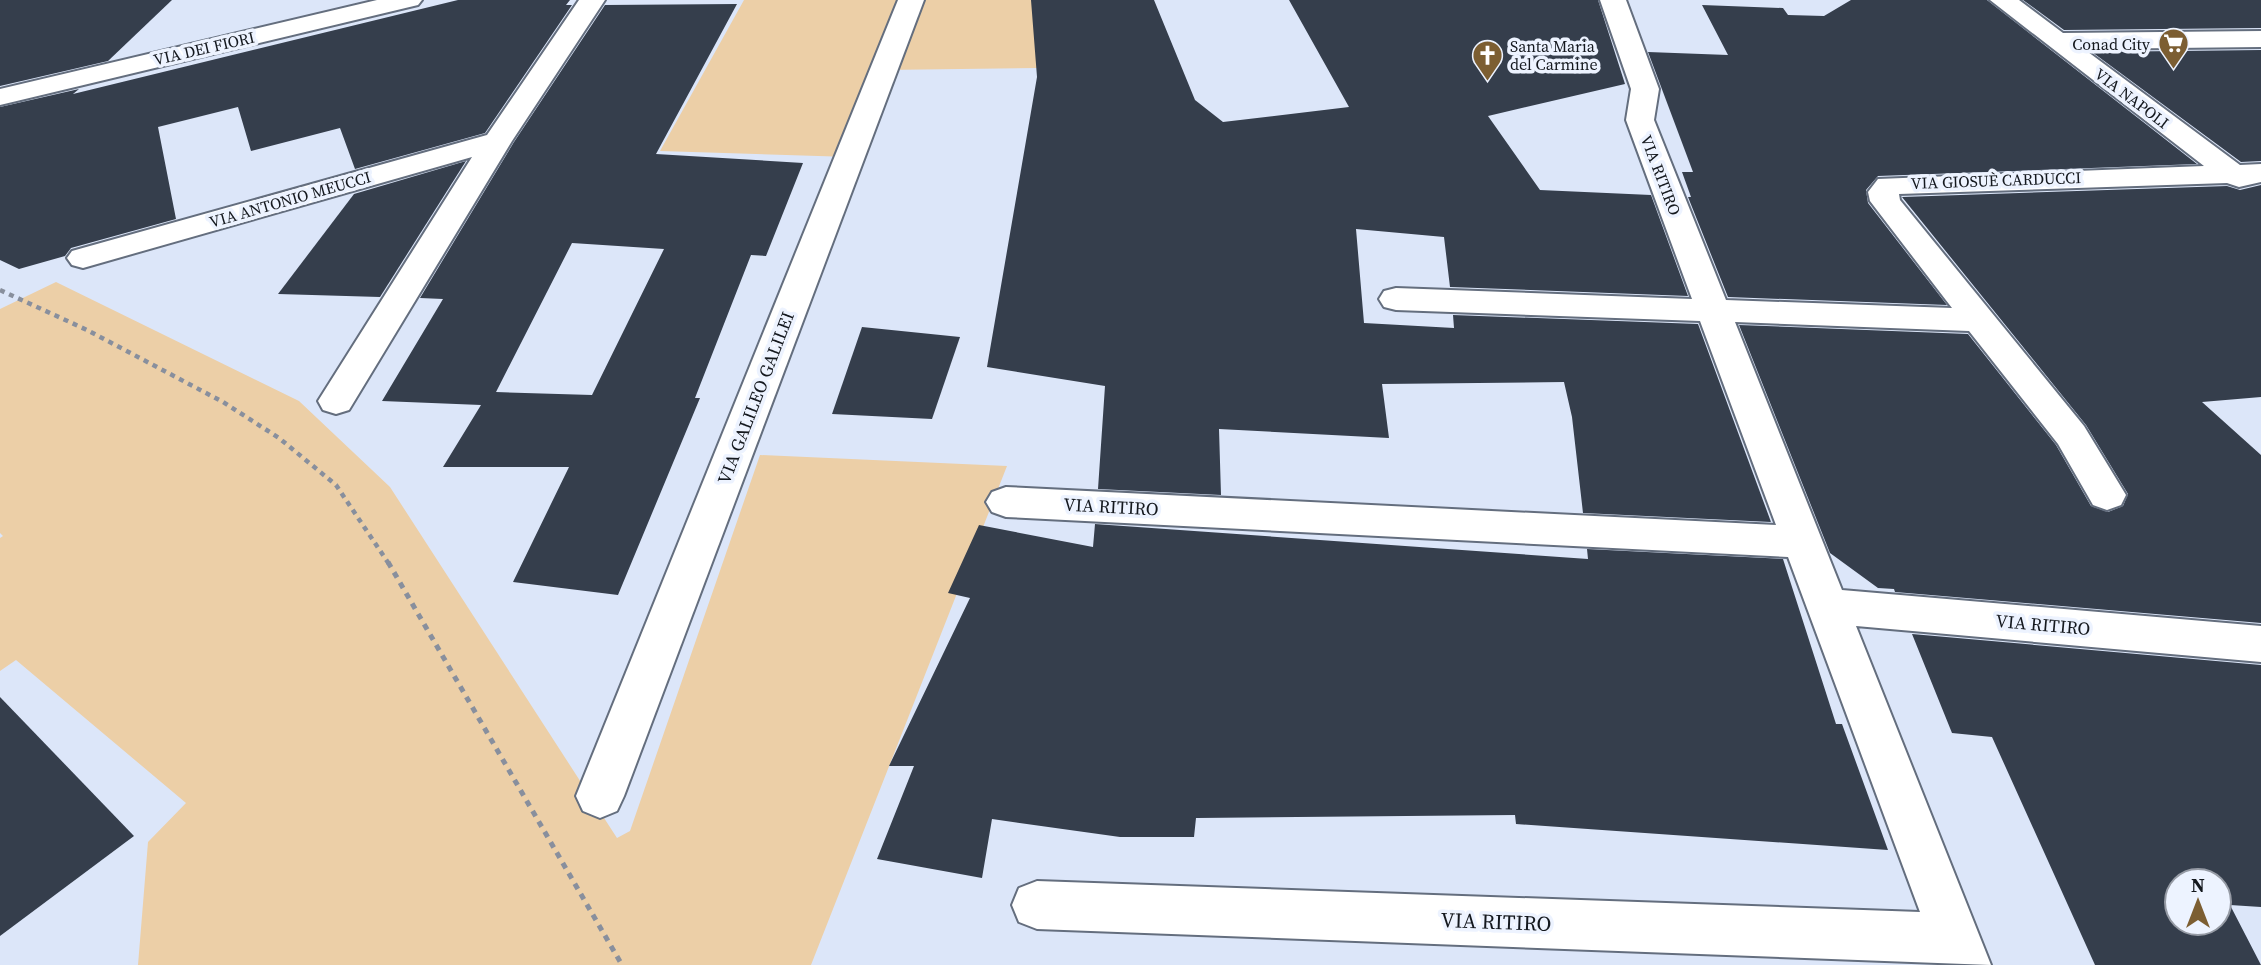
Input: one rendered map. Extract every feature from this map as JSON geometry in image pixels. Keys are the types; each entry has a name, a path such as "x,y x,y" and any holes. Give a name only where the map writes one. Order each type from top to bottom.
{"street":[{"path":"336,401 497,141 592,0"},
{"name":"VIA GALILEO GALILEI","path":"600,796 911,0"},
{"name":"VIA RITIRO","path":"1037,905 1960,952 1640,120 1645,89 1613,0"},
{"name":"VIA NAPOLI","path":"2003,0 2056,41 2246,173 2261,194"},
{"name":"VIA DEI FIORI","path":"0,97 394,2"},
{"path":"2056,41 2261,39"},
{"name":"VIA ANTONIO MEUCCI","path":"83,258 497,141"},
{"name":"VIA GIOSUÈ CARDUCCI","path":"2107,495 2071,435 1885,201 1883,192 1889,185 2246,173"},
{"path":"1396,299 1713,308 1979,320"},
{"name":"VIA RITIRO","path":"1006,502 1803,542"},
{"name":"VIA RITIRO","path":"1826,606 2261,644"}],"path":[{"path":"0,290 87,330 223,402 279,438 336,485 391,567 622,965"}],"shaded area":[{"path":"744,0 1037,0 1037,68 884,70 850,157 660,151"},
{"path":"56,282 299,401 390,487 617,838 630,831 760,455 1007,466 811,965 138,965 148,842 186,803 16,660 0,671 0,538 3,536 0,533 0,309"}],"building":[{"path":"0,0 172,0 108,61 0,86"},
{"path":"458,0 570,0 566,5 572,5 485,133 355,169 340,128 251,151 238,107 158,127 176,219 71,248 65,256 19,269 0,260 0,107 79,89 73,94"},
{"path":"1031,0 1154,0 1195,100 1223,122 1349,107 1289,0 1598,0 1625,84 1488,116 1540,190 1651,195 1688,296 1450,287 1444,237 1356,229 1364,323 1454,328 1453,315 1698,324 1771,522 1583,513 1572,417 1564,382 1382,384 1389,438 1219,429 1221,495 1098,489 1105,386 987,367 1037,77"},
{"path":"1851,0 1987,0 2197,164 1878,176 1866,190 1868,203 1947,305 1728,297 1688,197 1691,197 1682,172 1693,172 1648,52 1728,55 1702,5 1783,8 1788,15 1824,16"},
{"path":"2023,0 2261,0 2261,28 2064,30"},
{"path":"737,4 656,154 803,163 766,256 751,255 695,398 700,398 618,595 513,582 569,467 443,467 481,405 382,401 443,299 420,298 514,142 605,5","holes":["572,243 664,249 592,395 496,392"]},
{"path":"2261,50 2261,161 2241,162 2092,52"},
{"path":"466,161 380,297 278,294 354,194"},
{"path":"2261,185 2261,397 2202,402 2261,455 2261,623 1895,592 1894,589 1878,588 1830,553 1739,325 1968,334 2056,445 2091,506 2108,512 2123,506 2128,494 2086,425 1902,197 2227,186 2240,190"},
{"path":"862,327 960,337 932,419 832,414"},
{"path":"1095,524 1588,559 1587,549 1783,559 1836,724 1842,724 1888,850 1516,824 1515,815 1196,818 1194,837 1120,837 992,819 982,878 877,859 914,766 889,766 970,598 948,593 979,525 1093,547"},
{"path":"1912,634 2261,665 2261,907 2233,905 2233,867 2163,867 2163,937 2233,937 2233,911 2261,965 2095,965 1992,737 1952,733"},
{"path":"0,697 134,836 0,936"}],"place":[{"name":"Conad City","path":"2173,71"},
{"name":"Santa Maria del Carmine","path":"1487,82"}]}
